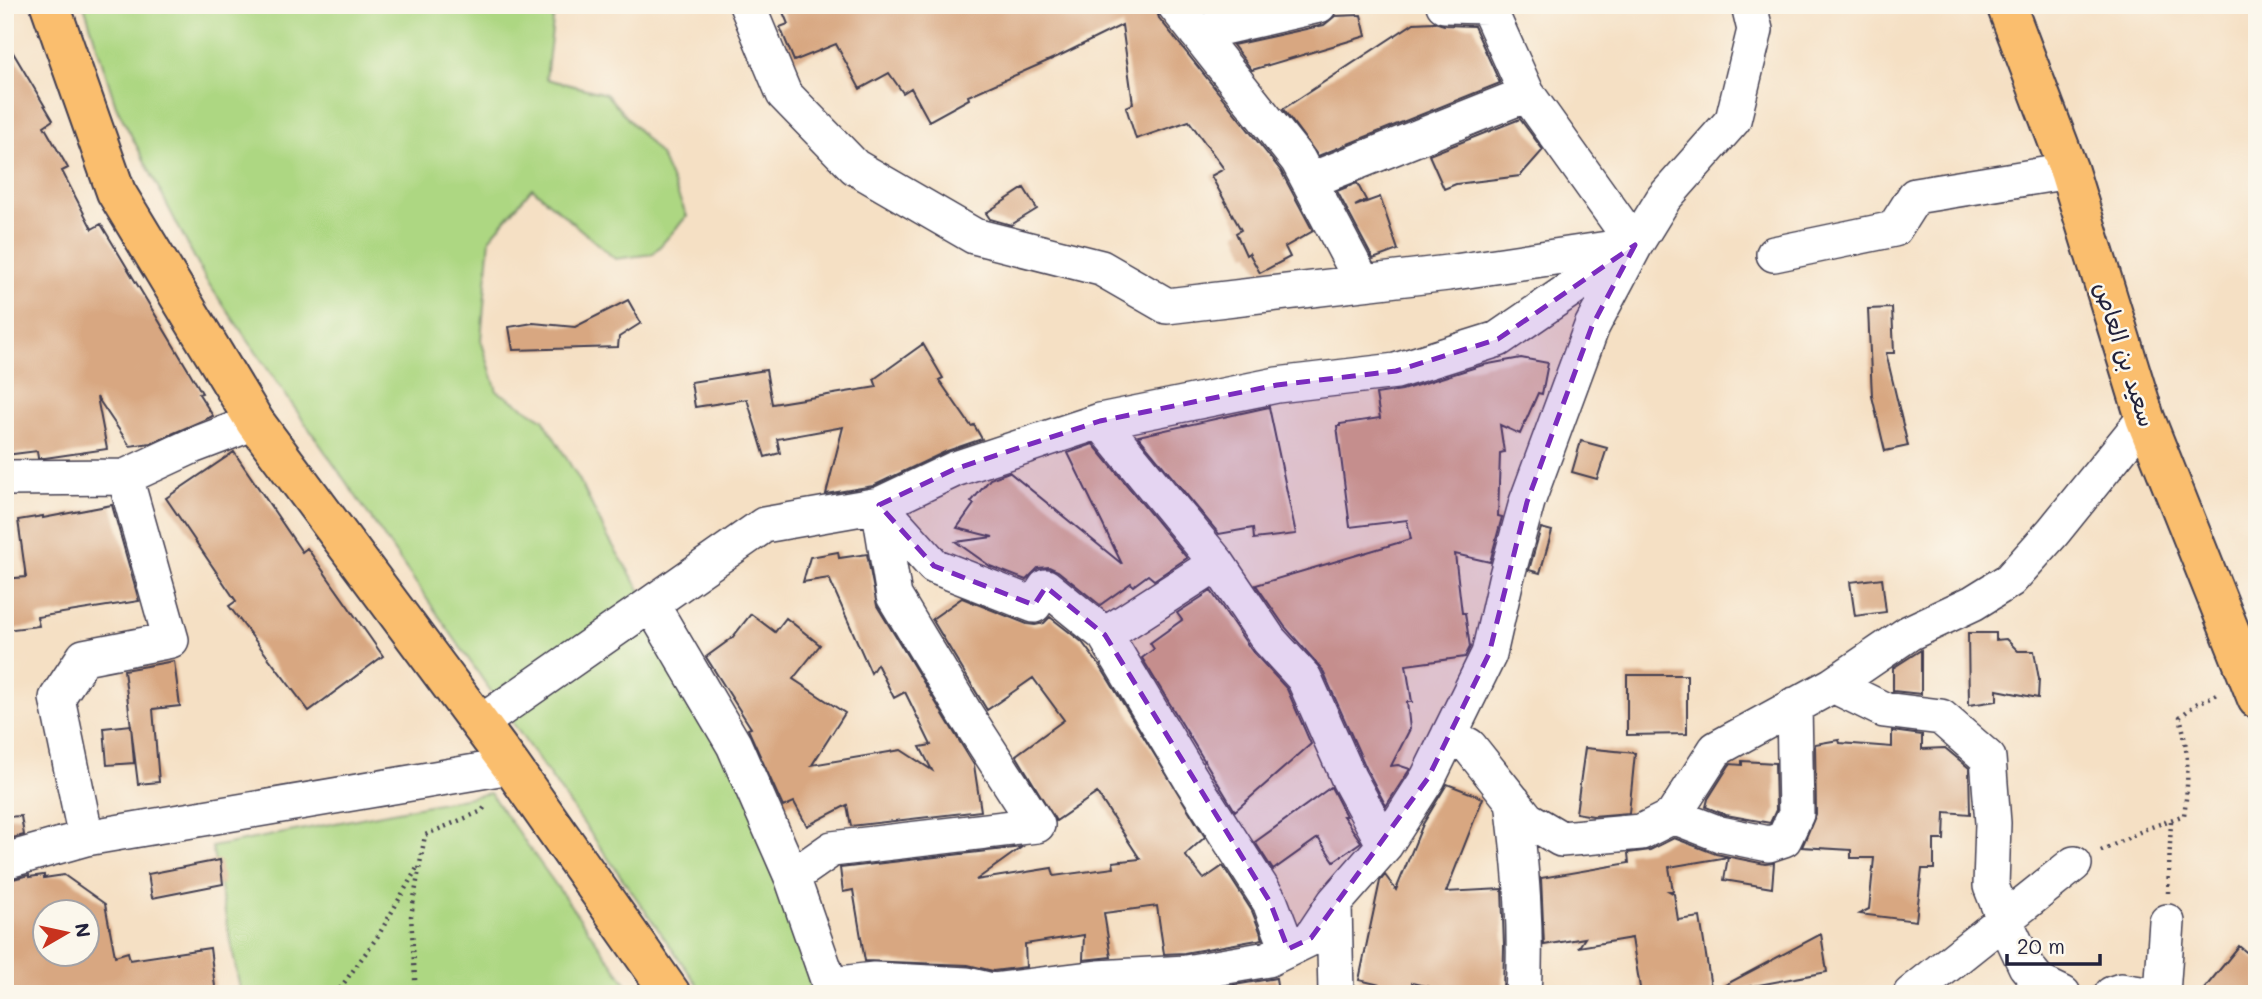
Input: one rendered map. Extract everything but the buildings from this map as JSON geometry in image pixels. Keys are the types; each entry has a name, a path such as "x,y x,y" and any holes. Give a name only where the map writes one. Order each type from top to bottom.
{"main road":[{"path":"50,5 116,192 255,422 511,766 671,994"},
{"name":"سعيد بن العاص","path":"2006,5 2069,171 2145,418 2253,690"}],"street":[{"path":"747,5 784,94 855,167 974,236 1101,268 1167,306 1448,273 1635,245"},
{"path":"1175,5 1298,160 1363,283"},
{"path":"1197,33 1320,5"},
{"path":"1444,5 1487,6 1527,94 1635,245"},
{"path":"651,604 734,744 792,877 832,989 887,981 967,985 992,991 1098,978 1184,984 1268,959 1311,938 1334,905 1385,845 1429,778 1489,654 1527,502 1587,338 1635,245 1664,198 1733,120 1755,30 1749,5"},
{"path":"1310,181 1527,94"},
{"path":"1774,254 1894,229 1915,195 2069,171"},
{"path":"479,724 764,525 879,505 955,469 1100,421 1277,385 1396,371 1498,340 1635,245"},
{"path":"1449,735 1469,746 1527,819 1561,839 1641,832 1673,816 1716,749 1833,685 1909,633 1973,603 2010,580 2053,532 2145,418"},
{"path":"1100,421 1217,563 1269,640 1304,678 1349,779 1385,845"},
{"path":"5,478 125,477 191,446 255,422"},
{"path":"86,838 57,698 83,657 171,640 125,477"},
{"path":"879,505 934,566 1034,605 1046,587 1105,635 1191,779 1270,902 1288,949"},
{"path":"792,877 832,849 1037,825 894,596 879,505"},
{"path":"1105,635 1217,563"},
{"path":"1833,685 1884,710 1941,717 1989,758 1993,823 1991,886 2026,967 2040,983 2063,994"},
{"path":"1673,816 1720,834 1769,844 1784,839 1797,814 1794,705"},
{"path":"5,861 86,838 511,766"},
{"path":"1513,801 1526,950 1523,994"},
{"path":"1911,994 2074,864"},
{"path":"1334,905 1336,994"},
{"path":"2162,994 2167,922"},
{"path":"2112,994 2122,991 2141,994"}],"path":[{"path":"2074,864 2183,815 2189,781 2187,743 2180,717 2196,704 2253,690"},
{"path":"416,994 411,916 425,835 482,811 511,766"},
{"path":"2167,922 2171,820"},
{"path":"336,994 378,936 419,864"}],"highlighted area":[{"path":"1635,245 1592,326 1527,502 1489,654 1428,778 1311,938 1288,949 1270,902 1105,635 1046,587 1034,605 934,566 879,505 955,469 1100,421 1277,385 1396,371 1498,339"}],"green space":[{"path":"84,5 555,5 546,79 606,94 661,156 687,216 653,254 615,259 532,188 490,238 481,340 497,391 543,419 580,481 607,536 642,593 728,751 794,909 812,994 704,994 206,280 116,106"},
{"path":"490,793 634,994 241,994 212,847"}]}
